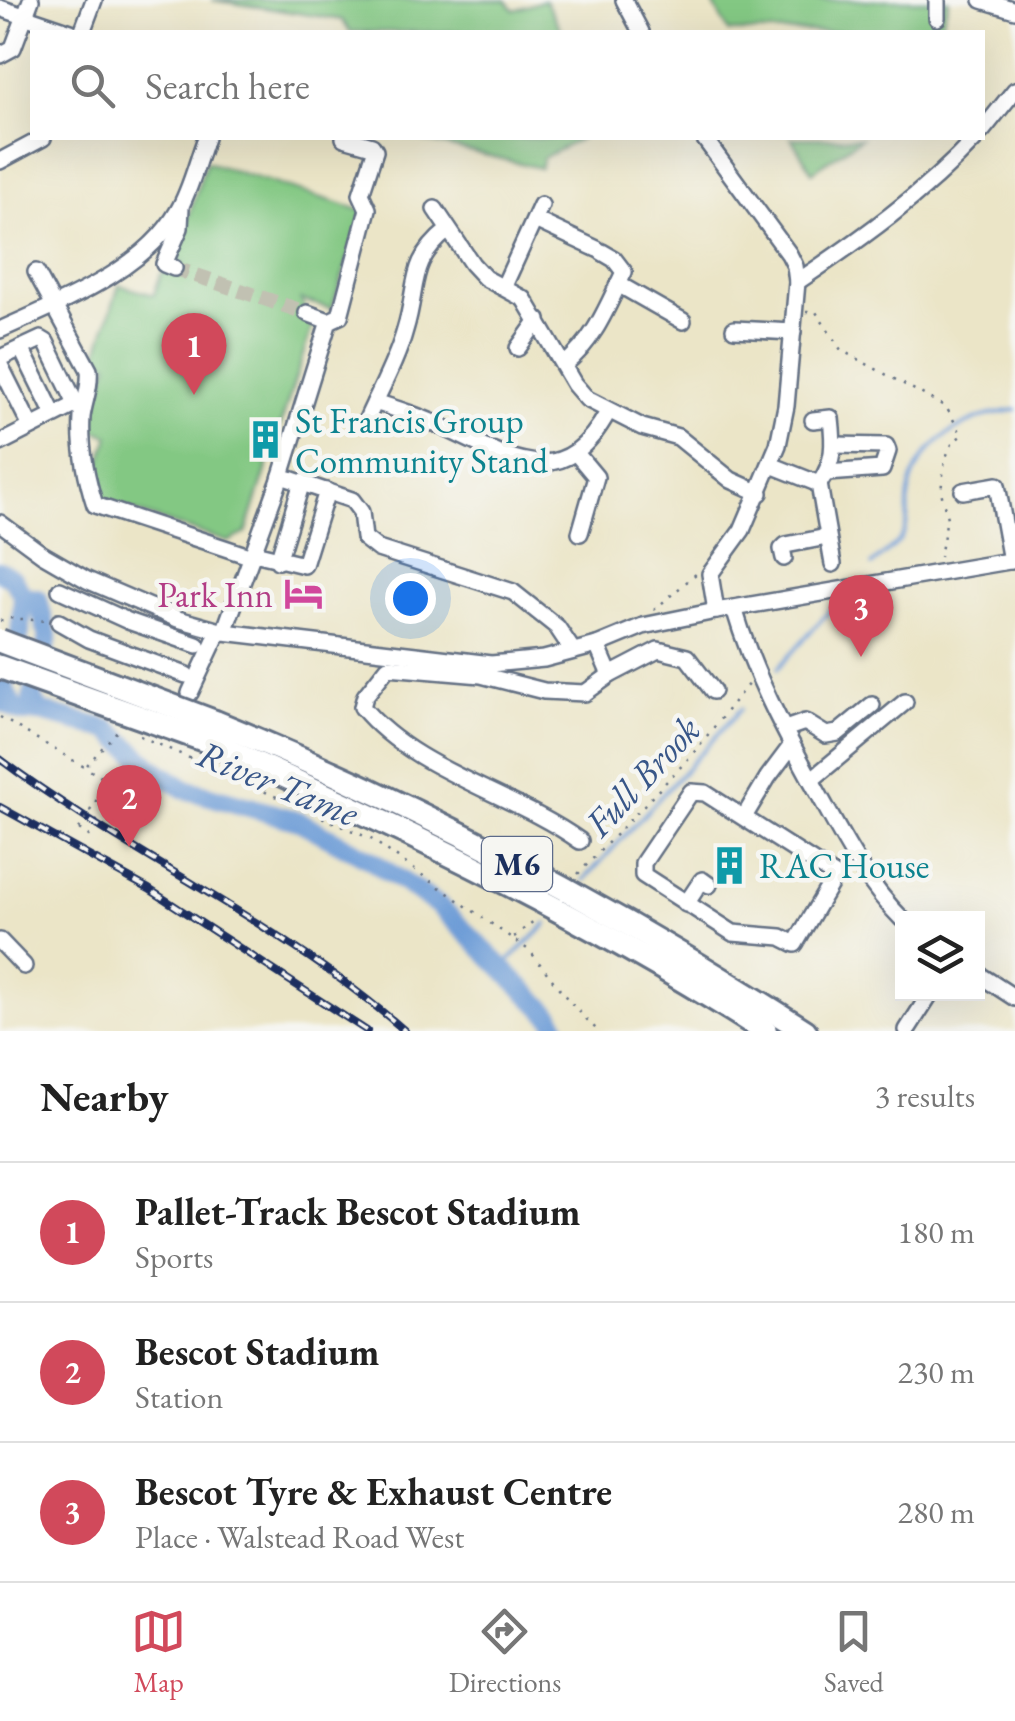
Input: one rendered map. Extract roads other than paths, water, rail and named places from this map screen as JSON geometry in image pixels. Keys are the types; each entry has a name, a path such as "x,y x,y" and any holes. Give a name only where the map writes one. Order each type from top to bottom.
{"highway":[{"name":"M6","path":"0,641 211,732 384,796 708,968 804,1031"},
{"name":"M6","path":"0,667 211,732 398,826 663,968 764,1031"}],"street":[{"path":"83,30 94,0"},
{"path":"624,0 640,30"},
{"path":"936,18 937,0"},
{"path":"982,0 1015,10"},
{"path":"0,8 28,8 67,30"},
{"path":"0,55 14,48 28,8"},
{"path":"985,127 1015,90"},
{"path":"0,160 39,140"},
{"path":"0,330 138,259 166,231 181,207 205,140"},
{"path":"308,313 329,321 340,316 368,209 361,194 375,151 372,146 351,140"},
{"path":"705,140 789,254 797,282 786,406 760,492 742,530 710,574 716,611"},
{"path":"797,282 898,210 942,174 974,140"},
{"path":"174,268 164,264 180,228 181,207"},
{"path":"435,210 485,278 524,299 574,384 587,399 608,412 678,437 731,480 760,492"},
{"path":"504,286 538,212 558,232 614,258 621,278 653,305 683,321"},
{"path":"367,419 405,331 419,262 429,246 448,230"},
{"path":"36,272 90,370 81,402 86,475 96,504 253,555 304,566 327,491"},
{"path":"564,365 589,341 621,278"},
{"path":"518,348 538,320"},
{"path":"190,694 222,631 253,555 329,321"},
{"path":"734,329 793,332"},
{"path":"749,350 751,332"},
{"path":"31,427 0,362 34,341 46,342 81,402"},
{"path":"20,348 54,416"},
{"path":"2,436 31,427 81,402"},
{"path":"375,402 433,422 512,459 536,465 556,464 576,452 597,433 608,412"},
{"path":"813,420 830,418 834,445 834,457 822,478 833,564"},
{"path":"771,465 822,478 882,469 888,456 886,446 834,445"},
{"path":"576,452 596,477 580,533"},
{"path":"281,476 352,500 361,512 364,538 378,549 513,592 558,627 573,651"},
{"path":"278,561 302,482"},
{"path":"0,523 42,554 136,604 222,631 491,664 544,659 643,626 716,611 1013,560 996,485 963,491"},
{"path":"784,558 782,549 786,544 827,537"},
{"path":"60,590 128,621 197,645"},
{"path":"118,648 136,604"},
{"path":"734,608 756,674 810,780 859,868 896,911"},
{"path":"59,622 89,639 186,675"},
{"path":"597,644 610,676"},
{"path":"580,841 546,816 402,745 378,727 362,707 388,667 481,675 544,691 585,693 658,650 687,658 713,691"},
{"path":"810,780 905,702"},
{"path":"784,729 805,722 826,735 838,733 872,705"},
{"path":"744,818 792,745"},
{"path":"705,793 744,818 835,876 795,944 782,937 733,933 647,880 642,870 688,794 705,793"},
{"path":"686,904 702,880 710,885"},
{"path":"0,941 24,966"},
{"path":"985,979 1015,998"},
{"path":"907,1030 926,1001"}],"waterway":[{"name":"Full Brook","path":"872,565 902,537 914,474 934,446 963,425 1015,410"},
{"name":"River Tame","path":"0,571 13,579 23,596 38,599 48,638 32,698 41,712"},
{"name":"River Tame","path":"13,707 4,687 20,633 23,596"},
{"name":"Full Brook","path":"778,668 832,608"},
{"name":"River Tame","path":"0,700 22,712 41,712 110,730 151,767 185,789 299,821 369,859 439,906 552,1017 559,1031"},
{"name":"Full Brook","path":"584,880 741,709"},
{"name":"Full Brook","path":"502,967 547,924"}],"tunnel":[{"path":"174,268 307,313"}],"railway":[{"path":"0,759 308,957 405,1031"},
{"path":"0,807 149,889 367,1031"}],"place":[{"name":"Pallet-Track Bescot Stadium","path":"194,395"},
{"name":"St Francis Group Community Stand","path":"265,440"},
{"name":"Park Inn","path":"303,594"},
{"name":"Bescot Tyre & Exhaust Centre","path":"861,657"},
{"name":"Bescot Stadium","path":"129,847"},
{"name":"RAC House","path":"729,865"}]}
